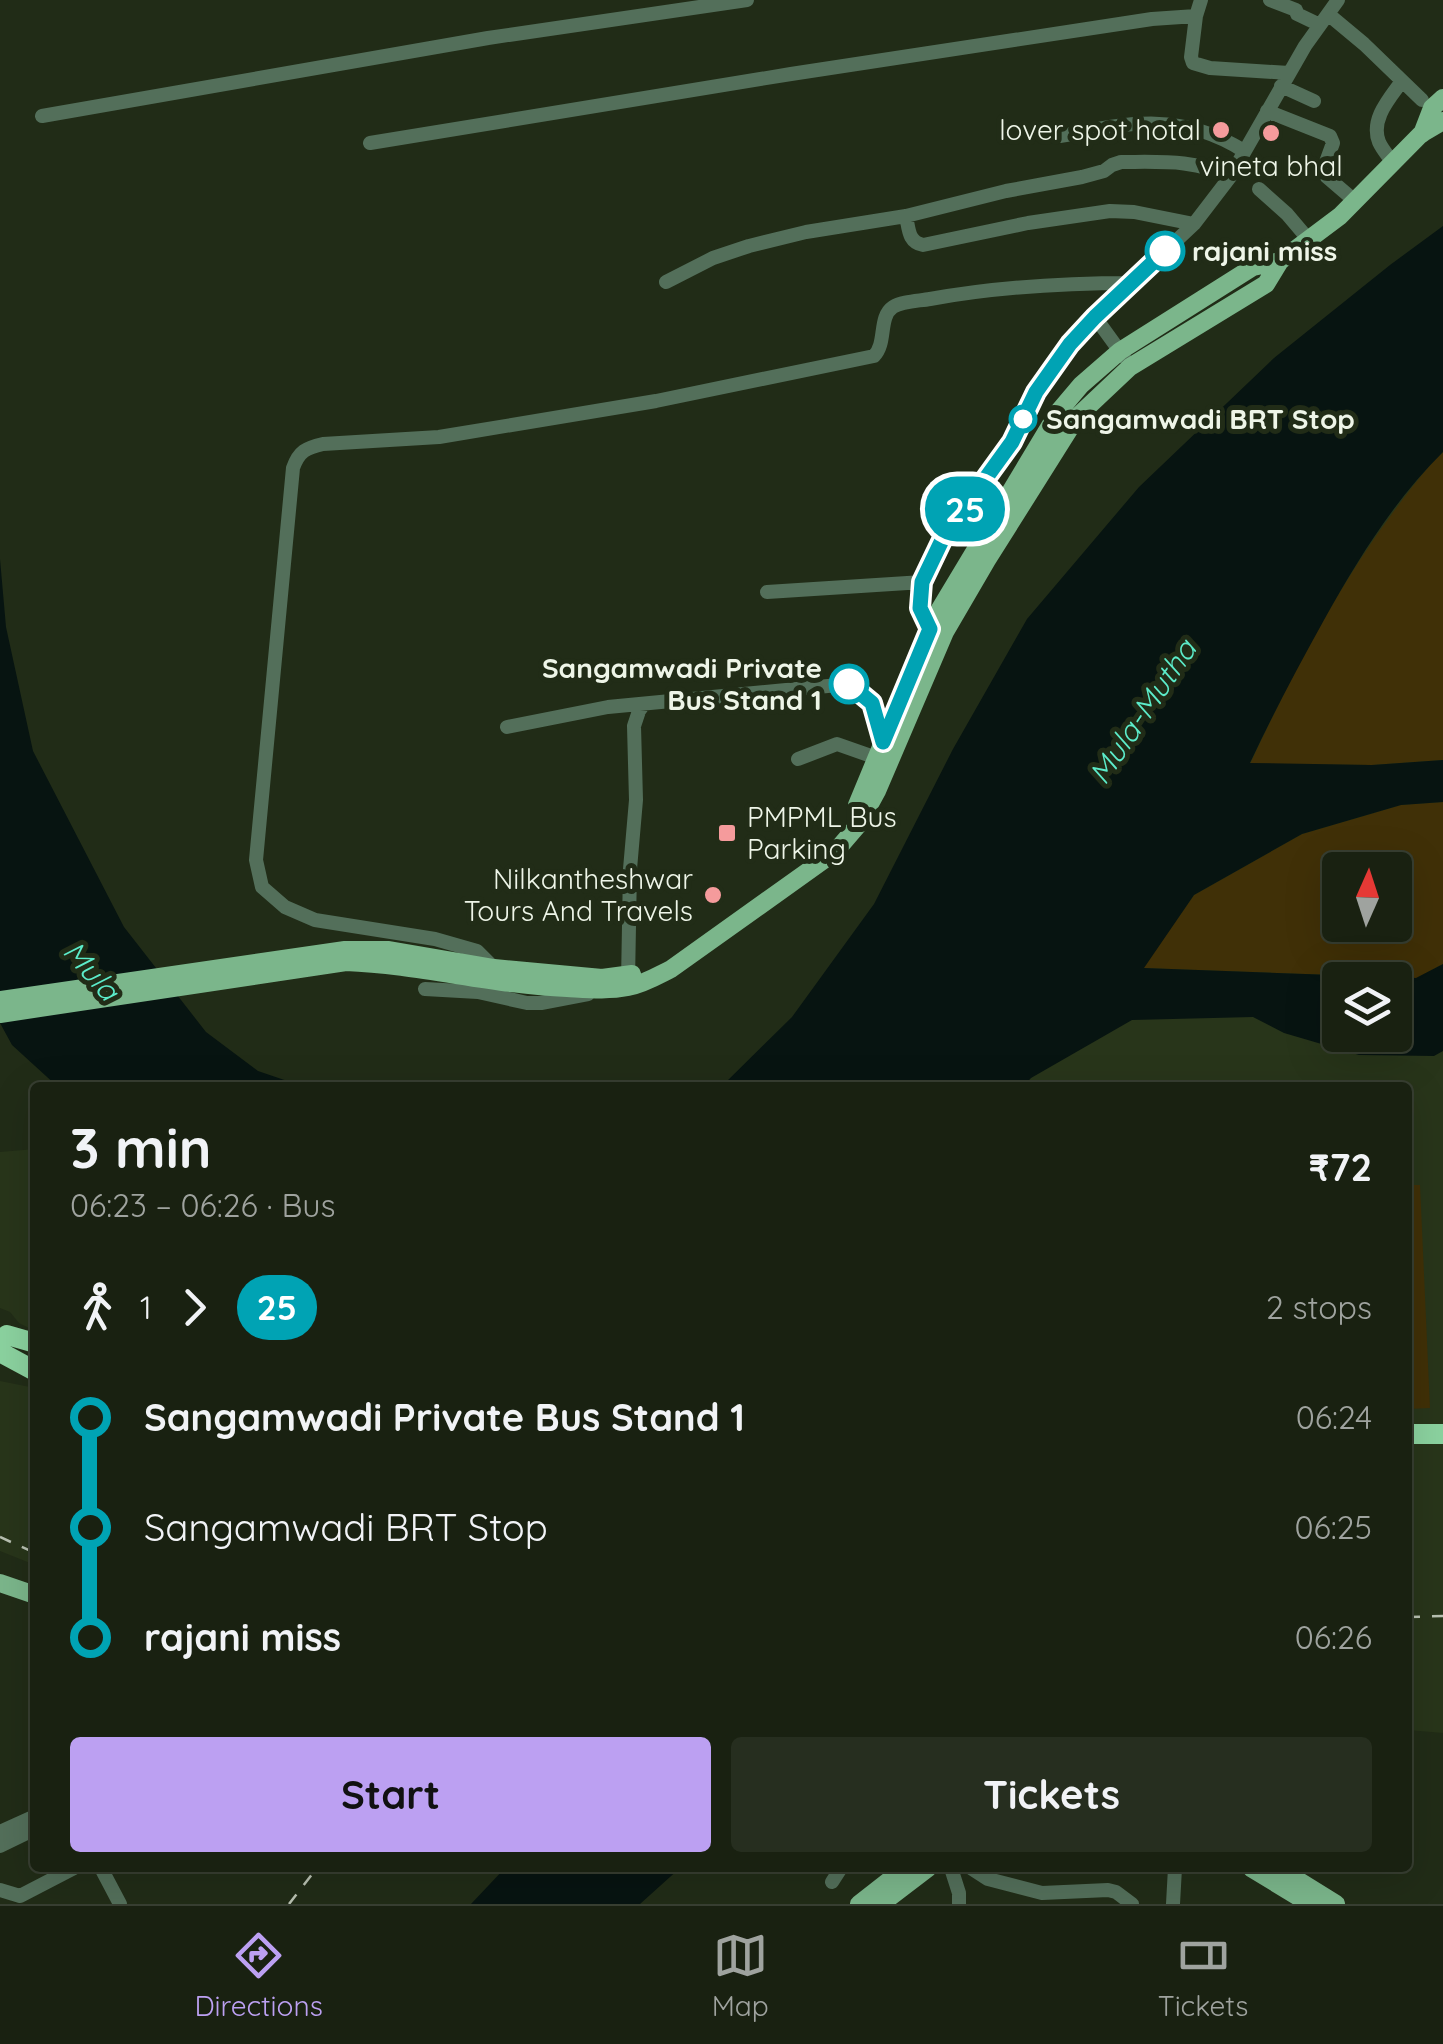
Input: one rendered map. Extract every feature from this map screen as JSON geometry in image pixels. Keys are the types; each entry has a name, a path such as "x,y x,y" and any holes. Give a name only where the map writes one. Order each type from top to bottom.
{"highway":[{"path":"2,1339 30,1342"},
{"path":"2,1339 30,1366"},
{"path":"0,1368 30,1371"},
{"path":"1412,1434 1443,1434"},
{"path":"1412,1447 1443,1447"}],"main road":[{"path":"1422,134 1432,108 1443,98"},
{"path":"628,981 682,951 798,868 853,816 937,633 1076,417 1130,368 1266,284 1280,261 1340,216 1422,134 1443,121"},
{"path":"0,1014 314,959 345,950 390,950 493,975 604,984 647,982 686,960 836,852 860,824 959,576 1059,411 1081,385 1120,350 1253,267 1280,261"},
{"path":"0,1000 314,959"},
{"path":"0,1583 30,1593"},
{"path":"860,1904 900,1872"},
{"path":"881,1904 923,1872"},
{"path":"1258,1872 1310,1904"},
{"path":"1284,1872 1336,1904"}],"street":[{"path":"42,116 488,38 747,0"},
{"path":"1201,0 1193,63 1285,80 1314,101"},
{"path":"1270,0 1298,5 1297,14 1305,19 1324,19 1422,100"},
{"path":"937,633 920,608 922,582 944,536 1012,442 1036,392 1070,344 1194,224 1230,177 1266,111 1338,0"},
{"path":"370,143 790,74 1152,19 1196,16"},
{"path":"1393,163 1378,141 1378,130 1383,107 1402,81"},
{"path":"1266,111 1330,136 1334,144 1324,171 1355,201"},
{"path":"1060,136 1132,124 1171,124 1204,130 1244,152"},
{"path":"666,282 713,258 749,246 1082,178 1121,162 1195,164 1230,177"},
{"path":"1259,189 1277,203 1308,240"},
{"path":"906,216 911,239 923,245 1110,211 1194,224"},
{"path":"493,975 477,951 435,939 316,920 285,907 262,886 256,860 293,468 298,454 307,447 323,444 439,437 656,401 874,356 882,343 885,317 890,308 902,304 1028,287 1132,283"},
{"path":"1095,317 1130,368"},
{"path":"768,592 922,582"},
{"path":"507,727 608,708 849,684 872,703 880,750 838,744 798,759"},
{"path":"628,981 630,869 637,784 634,726 644,704"},
{"path":"426,988 541,1003 604,984"},
{"path":"0,1832 30,1818"},
{"path":"0,1846 30,1831"},
{"path":"0,1890 20,1896 66,1872"},
{"path":"103,1872 120,1904"},
{"path":"832,1882 838,1872"},
{"path":"952,1872 958,1904"},
{"path":"977,1872 988,1879 1042,1893 1108,1890 1132,1904"},
{"path":"1173,1904 1175,1872"}],"shaded area":[{"path":"1443,424 1443,1733 1412,1730 1412,1082 1027,1082 1208,779"},
{"path":"1443,452 1443,760 1372,765 1250,764 1298,666 1353,571 1406,495"},
{"path":"1443,802 1443,964 1417,978 1412,978 1412,962 1322,962 1322,975 1143,968 1194,895 1302,834 1401,805"},
{"path":"30,1149 30,1328 0,1308 0,1152"},
{"path":"1412,1185 1420,1185 1430,1408 1412,1409"},
{"path":"0,1381 30,1387 30,1563 0,1551"}],"water":[{"name":"Mula-Mutha","path":"1443,226 1443,452 1408,490 1363,554 1250,763 1372,765 1443,760 1443,802 1401,805 1302,834 1194,895 1144,968 1322,975 1322,1044 1284,1033 1253,1017 1132,1020 1027,1082 726,1082 792,1017 874,904 953,749 1027,619 1139,487 1274,358"},
{"name":"Mula","path":"0,559 6,627 33,751 124,927 206,1032 258,1071 290,1082 53,1082 12,1045 0,1023"},
{"path":"1443,964 1443,1051 1434,1056 1349,1052 1412,1052 1412,978"},
{"path":"501,1872 676,1872 640,1904 471,1904"}],"railway":[{"path":"0,1537 30,1551"},
{"path":"1412,1617 1443,1616"},
{"path":"289,1904 314,1872"}],"bus line":[{"name":"25","path":"849,684 872,703 883,742 930,629 920,608 922,582 944,536 1012,442 1036,392 1070,344 1165,251"}],"place":[{"name":"lover spot hotal","path":"1221,130"},
{"name":"vineta bhal","path":"1271,133"},
{"name":"rajani miss","path":"1165,251"},
{"name":"Sangamwadi BRT Stop","path":"1023,419"},
{"name":"Sangamwadi Private Bus Stand 1","path":"849,684"},
{"name":"PMPML Bus Parking","path":"727,833"},
{"name":"Nilkantheshwar Tours And Travels","path":"713,895"}]}
